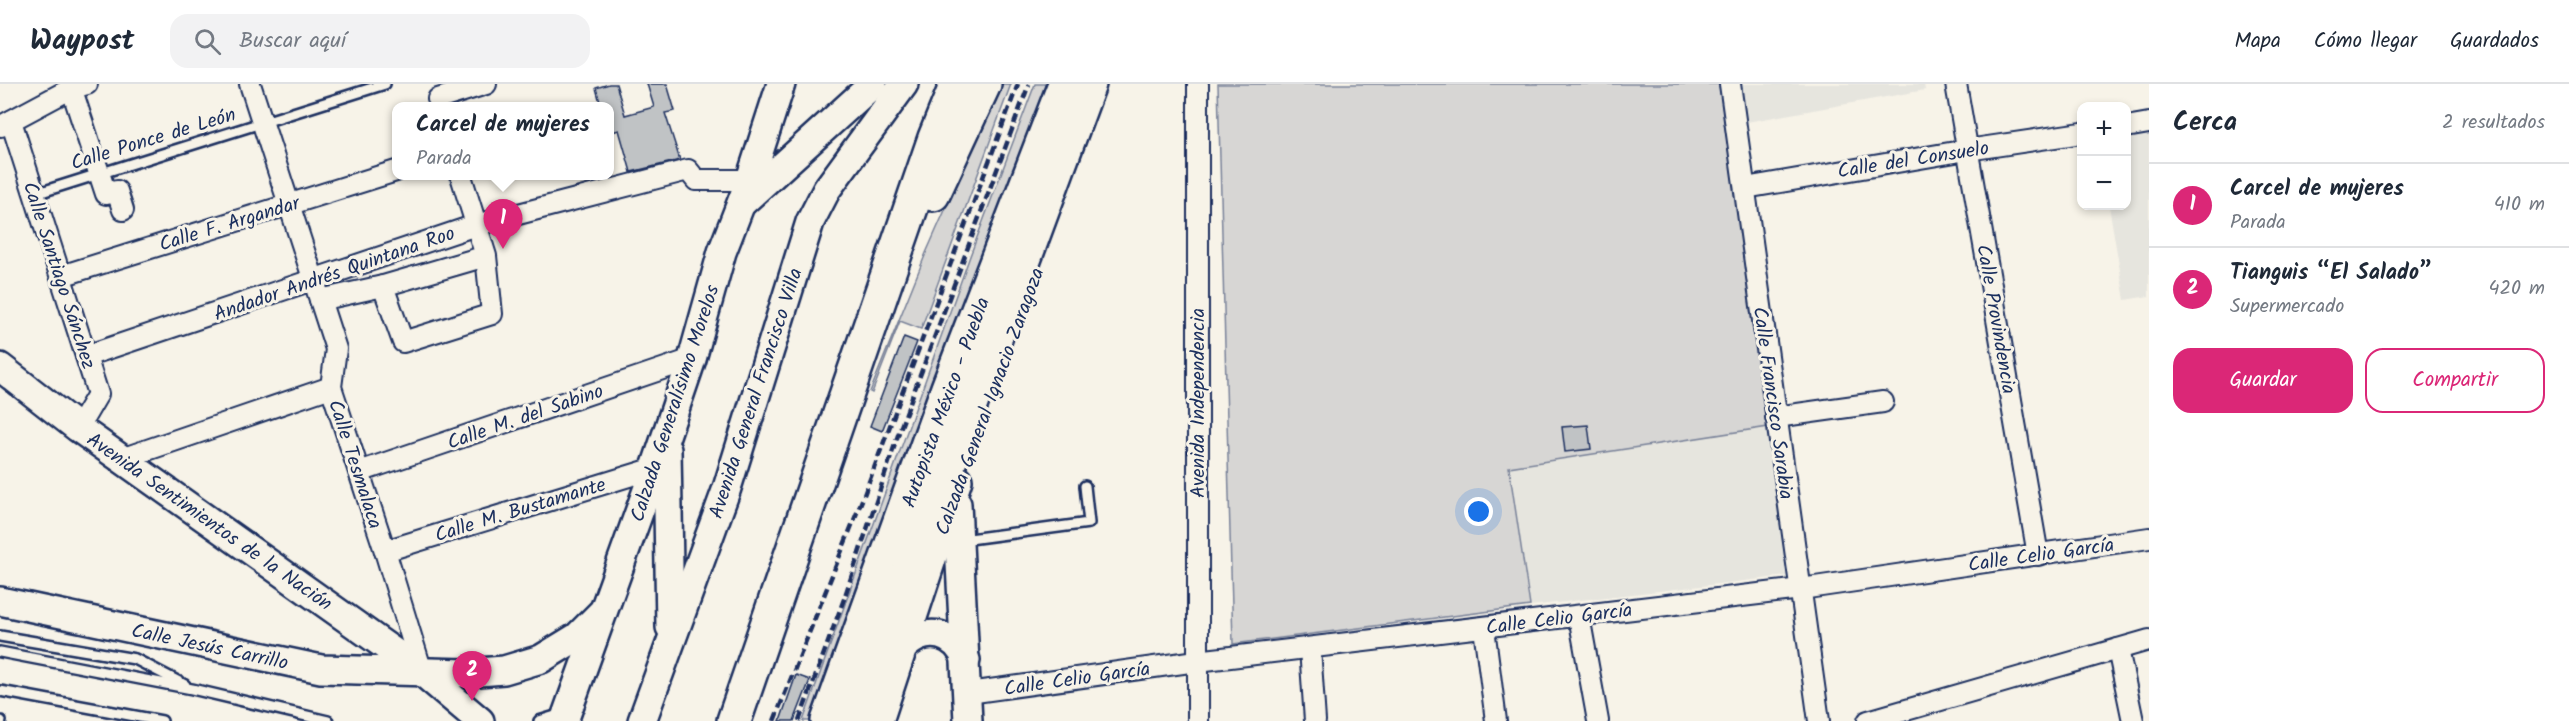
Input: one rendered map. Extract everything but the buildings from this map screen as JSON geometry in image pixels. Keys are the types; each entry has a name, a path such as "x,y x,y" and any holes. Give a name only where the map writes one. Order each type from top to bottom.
{"highway":[{"path":"734,721 934,138 957,84"},
{"path":"883,291 955,151 984,84"},
{"name":"Autopista México - Puebla","path":"828,721 948,388 1065,84"},
{"name":"Calzada General Ignacio Zaragoza","path":"962,432 1089,84"},
{"path":"956,489 962,432"},
{"path":"849,721 866,687 962,432"}],"street":[{"name":"Calle Tesmalaca","path":"250,84 336,350 331,387 422,672"},
{"path":"437,97 486,84"},
{"name":"Calzada Generalísimo Morelos","path":"565,717 655,468 692,359 722,252 750,180 781,84"},
{"path":"739,206 873,84"},
{"name":"Avenida General Francisco Villa","path":"642,721 727,488 813,216 843,165 904,84"},
{"name":"Calzada General Ignacio Zaragoza","path":"879,721 981,413 1105,84"},
{"name":"Avenida Independencia","path":"1198,84 1198,721"},
{"name":"Calle Francisco Sarabia","path":"1730,84 1819,721"},
{"name":"Calle Provindencia","path":"1956,84 2038,555"},
{"path":"5,124 76,85 106,194 117,191 123,210"},
{"path":"2131,126 2149,123"},
{"name":"Calle Santiago Sánchez","path":"5,124 35,194 98,394 78,428"},
{"name":"Calle del Consuelo","path":"1744,188 2077,134"},
{"name":"Andador Andrés Quintana Roo","path":"86,356 476,225 688,170 696,180 750,180"},
{"name":"Calle F. Argandar","path":"61,276 392,172"},
{"path":"383,286 403,342 492,314 486,256 462,180"},
{"path":"320,300 383,286 486,256"},
{"name":"Calle M. del Sabino","path":"359,472 692,359"},
{"name":"Avenida Sentimientos de la Nación","path":"0,367 120,459 422,672 480,721"},
{"path":"120,459 331,387"},
{"path":"1776,417 1883,402"},
{"path":"667,431 670,648"},
{"name":"Calle M. Bustamante","path":"385,551 655,468"},
{"path":"956,489 968,721"},
{"name":"Calle Celio García","path":"968,693 1197,661 1801,590 2149,538"},
{"name":"Calle Jesús Carrillo","path":"0,602 321,669 422,672"},
{"path":"422,672 485,673 522,666 542,658 577,637 605,608"},
{"path":"1579,616 1598,721"},
{"path":"1484,628 1496,721"},
{"path":"906,645 926,634 942,635 957,644 966,660"},
{"path":"1869,721 2149,640"},
{"path":"1310,648 1315,721"},
{"path":"2118,649 2133,721"}],"lane":[{"name":"Calle Ponce de León","path":"35,194 385,84"},
{"path":"960,540 1089,523 1085,486"},
{"path":"0,636 135,659 164,672 192,689"},
{"path":"0,652 192,689 328,721"},
{"path":"0,691 162,721"},
{"path":"539,721 565,717"}],"shaded area":[{"path":"1001,84 1011,84 921,329 900,321 872,393 870,392 926,253"},
{"path":"1035,84 1050,84 813,721 803,721 970,256"},
{"path":"1218,84 1719,84 1768,427 1509,467 1530,606 1233,644"},
{"path":"1735,84 1924,84 1925,90 1741,123"},
{"path":"2149,127 2149,296 2125,300 2110,210 2131,210 2131,130"},
{"path":"1768,427 1787,576 1530,606 1509,467"}],"railway":[{"path":"774,721 864,495 1018,84"},
{"path":"799,721 844,599 900,429 1029,84"}],"place":[{"name":"Carcel de mujeres","path":"503,249"},
{"name":"Tianguis “El Salado”","path":"472,701"}]}
